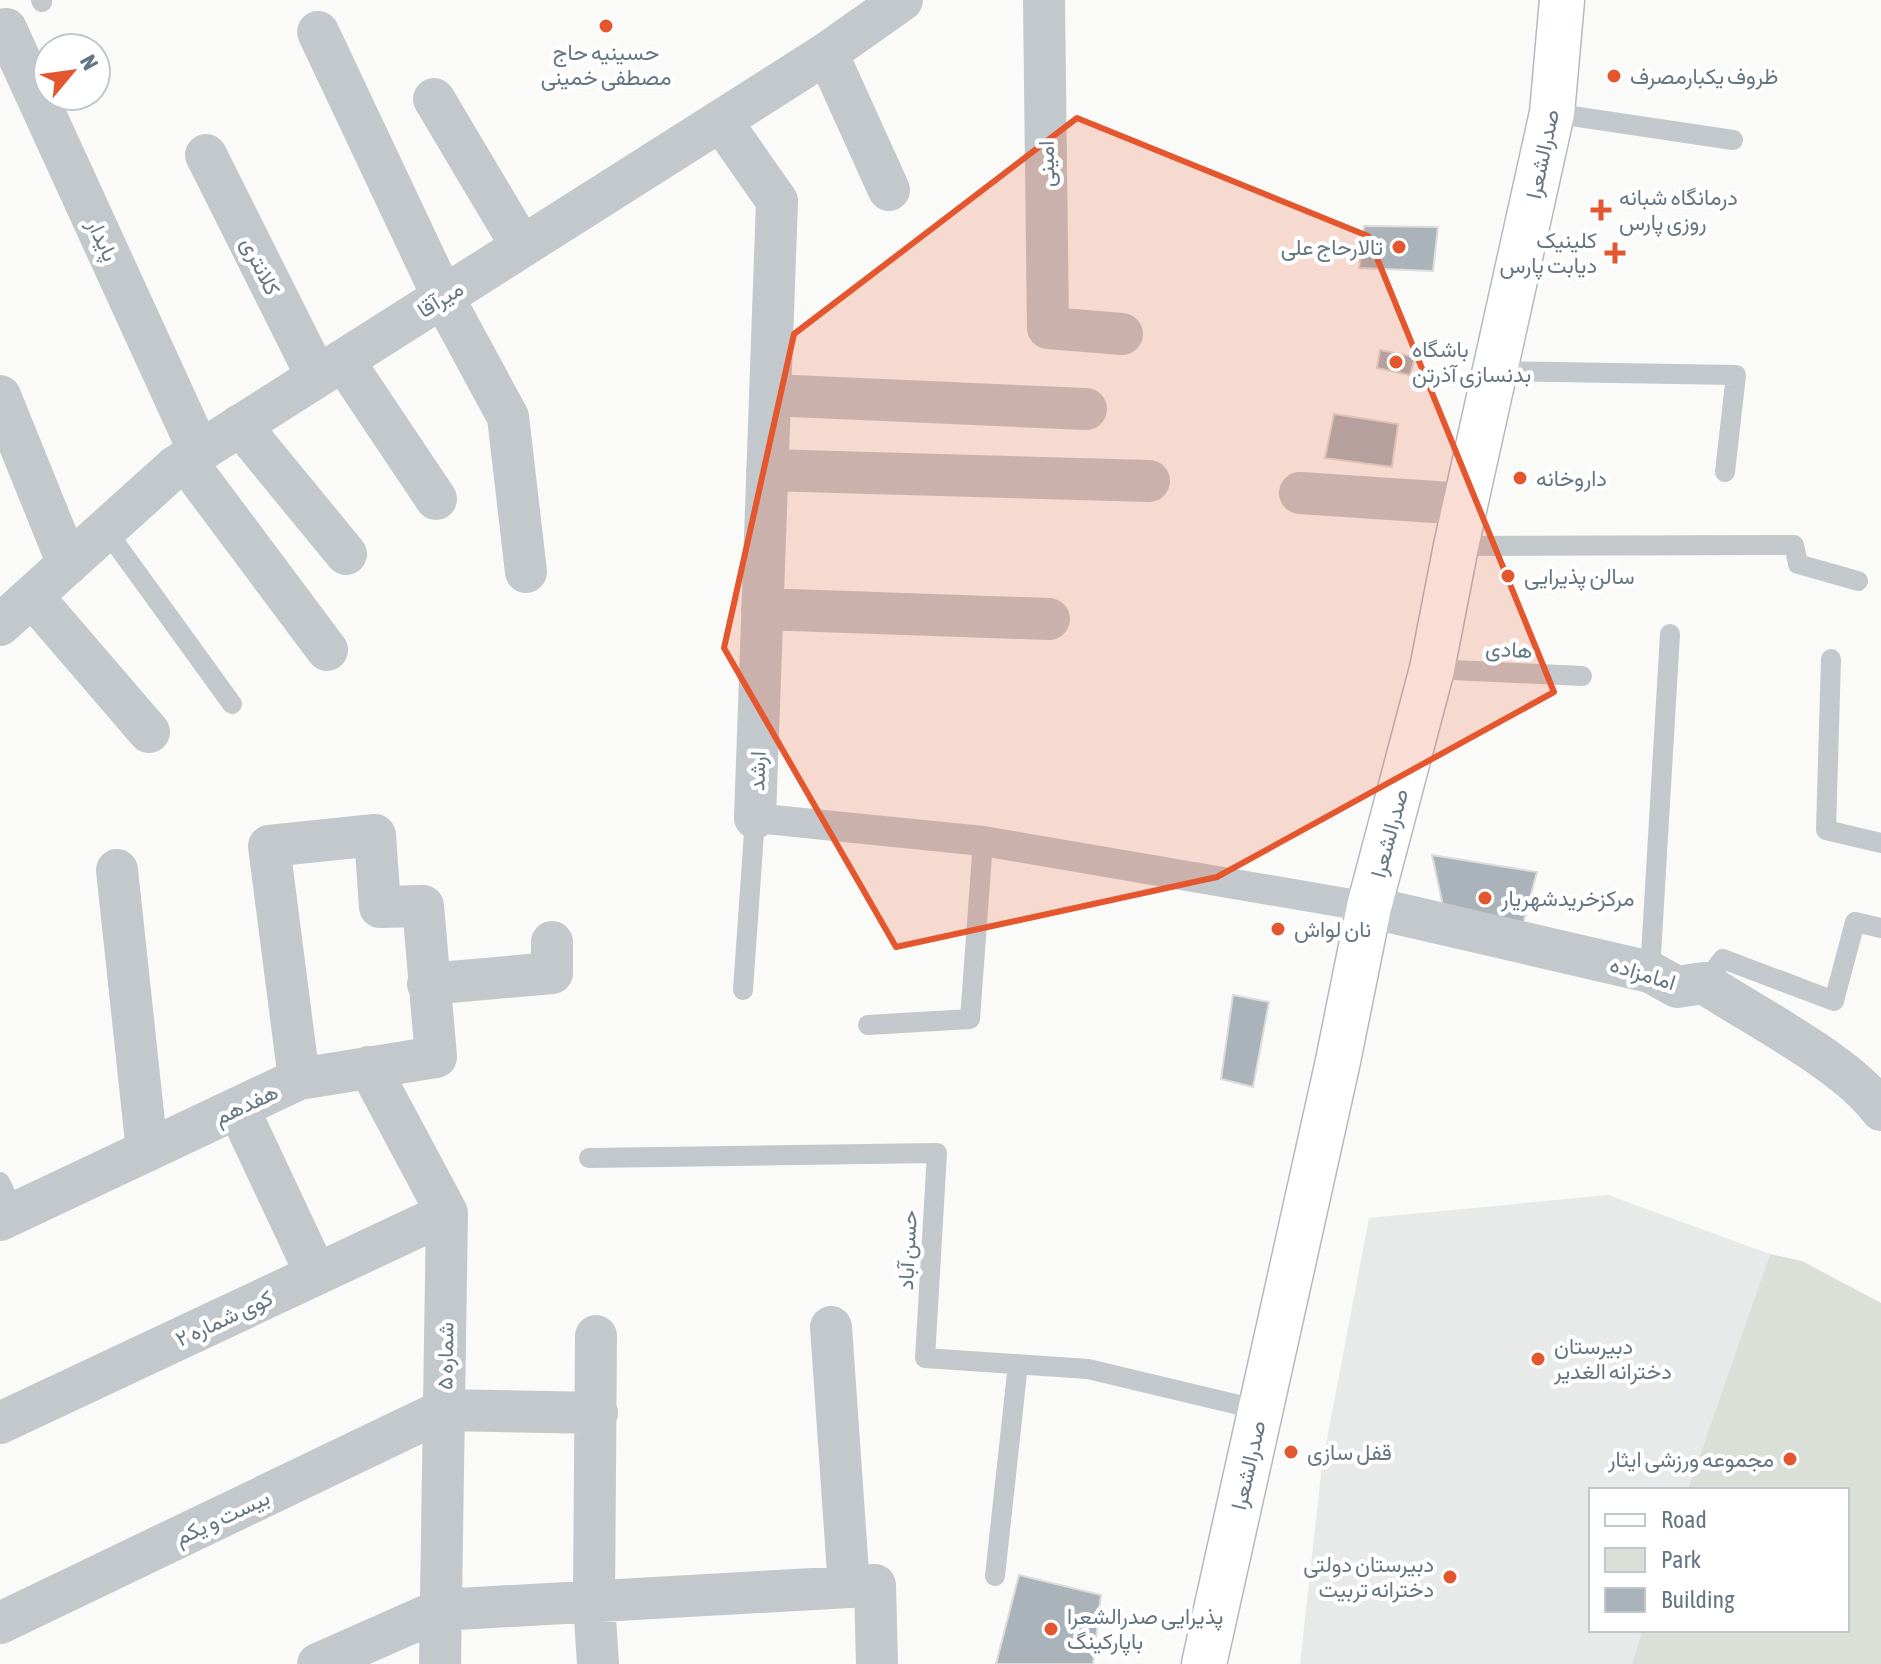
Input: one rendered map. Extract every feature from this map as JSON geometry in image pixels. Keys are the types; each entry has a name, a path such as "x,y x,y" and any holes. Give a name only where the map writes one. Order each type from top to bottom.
{"main road":[{"name":"صدرالشعرا","path":"1204,1664 1338,1061 1369,907 1432,669 1465,504 1552,113 1562,0"}],"street":[{"name":"میرآقا","path":"0,625 192,455 721,121 902,0"},
{"name":"امینی","path":"1044,0 1048,328 1122,334"},
{"name":"پایدار","path":"6,29 192,455 327,650"},
{"path":"318,32 443,297 508,417 526,572"},
{"path":"827,53 889,190"},
{"path":"434,99 522,247"},
{"name":"ارشد","path":"721,121 777,201 755,818 983,841 1369,907"},
{"name":"کلانتری","path":"206,155 330,368 436,499"},
{"path":"770,395 1086,409"},
{"path":"0,396 68,564"},
{"path":"240,425 346,554"},
{"path":"767,470 1149,481"},
{"path":"1300,493 1465,504"},
{"path":"32,596 149,732"},
{"path":"762,609 1049,619"},
{"path":"299,1079 269,846 375,835 380,907 423,906 428,984 552,973 552,942"},
{"path":"117,870 147,1151"},
{"name":"امامزاده","path":"1369,907 1650,972 1677,987 1704,983 1841,1071 1881,1110"},
{"name":"هفدهم","path":"5,1205 147,1151 299,1079 436,1057 428,984"},
{"name":"شماره ۵","path":"369,1067 447,1213 440,1664"},
{"path":"238,1108 316,1274"},
{"name":"کوی شماره ۲","path":"0,1423 447,1213"},
{"path":"831,1327 849,1587"},
{"path":"596,1336 594,1602 598,1664"},
{"path":"444,1410 597,1413"},
{"name":"بیست و یکم","path":"0,1623 444,1410"},
{"path":"318,1664 440,1610 875,1585 877,1664"}],"lane":[{"path":"1552,113 1733,140"},
{"path":"1494,371 1736,375 1725,472"},
{"path":"106,530 232,704"},
{"path":"1456,546 1794,545 1798,564 1858,581"},
{"path":"1650,972 1670,634"},
{"path":"1831,659 1826,830 1881,843"},
{"name":"هادی","path":"1432,669 1582,676"},
{"path":"743,990 755,818"},
{"path":"868,1025 970,1019 983,841"},
{"path":"1704,983 1723,959 1834,1001 1855,922 1881,928"},
{"name":"حسن آباد","path":"589,1158 937,1153 925,1358 1088,1369 1260,1410"},
{"path":"995,1576 1018,1364"}],"highlighted area":[{"path":"1077,118 1368,236 1554,692 1217,877 896,947 724,648 794,334"}],"shaded area":[{"name":"دبیرستان دخترانه الغدیر","path":"1608,1195 1770,1254 1690,1488 1589,1488 1589,1632 1643,1632 1634,1664 1300,1664 1322,1465 1369,1218"}],"green space":[{"name":"مجموعه ورزشی ایثار","path":"1770,1254 1802,1261 1881,1303 1881,1664 1632,1664 1642,1632 1849,1632 1849,1488 1689,1488"}],"building":[{"name":"تالارحاج علی","path":"1364,226 1438,227 1433,271 1359,268"},
{"name":"باشگاه بدنسازی آذرتن","path":"1380,350 1415,357 1410,375 1377,368"},
{"path":"1334,414 1398,424 1392,467 1325,458"},
{"name":"مرکزخریدشهریار","path":"1432,855 1537,872 1520,935 1445,915"},
{"path":"1233,995 1269,1002 1253,1087 1221,1079"},
{"name":"پذیرایی صدرالشعرا باپارکینگ","path":"1019,1575 1101,1595 1093,1664 996,1664"}],"place":[{"name":"حسینیه حاج مصطفی خمینی","path":"606,26"},
{"name":"ظروف یکبارمصرف","path":"1614,76"},
{"name":"درمانگاه شبانه روزی پارس","path":"1601,210"},
{"name":"تالارحاج علی","path":"1399,247"},
{"name":"کلینیک دیابت پارس","path":"1615,253"},
{"name":"باشگاه بدنسازی آذرتن","path":"1396,362"},
{"name":"داروخانه","path":"1520,478"},
{"name":"سالن پذیرایی","path":"1508,576"},
{"name":"مرکزخریدشهریار","path":"1485,898"},
{"name":"نان لواش","path":"1278,929"},
{"name":"دبیرستان دخترانه الغدیر","path":"1538,1359"},
{"name":"قفل سازی","path":"1291,1452"},
{"name":"مجموعه ورزشی ایثار","path":"1790,1459"},
{"name":"دبیرستان دولتی دخترانه تربیت","path":"1450,1577"},
{"name":"پذیرایی صدرالشعرا باپارکینگ","path":"1051,1629"}]}
